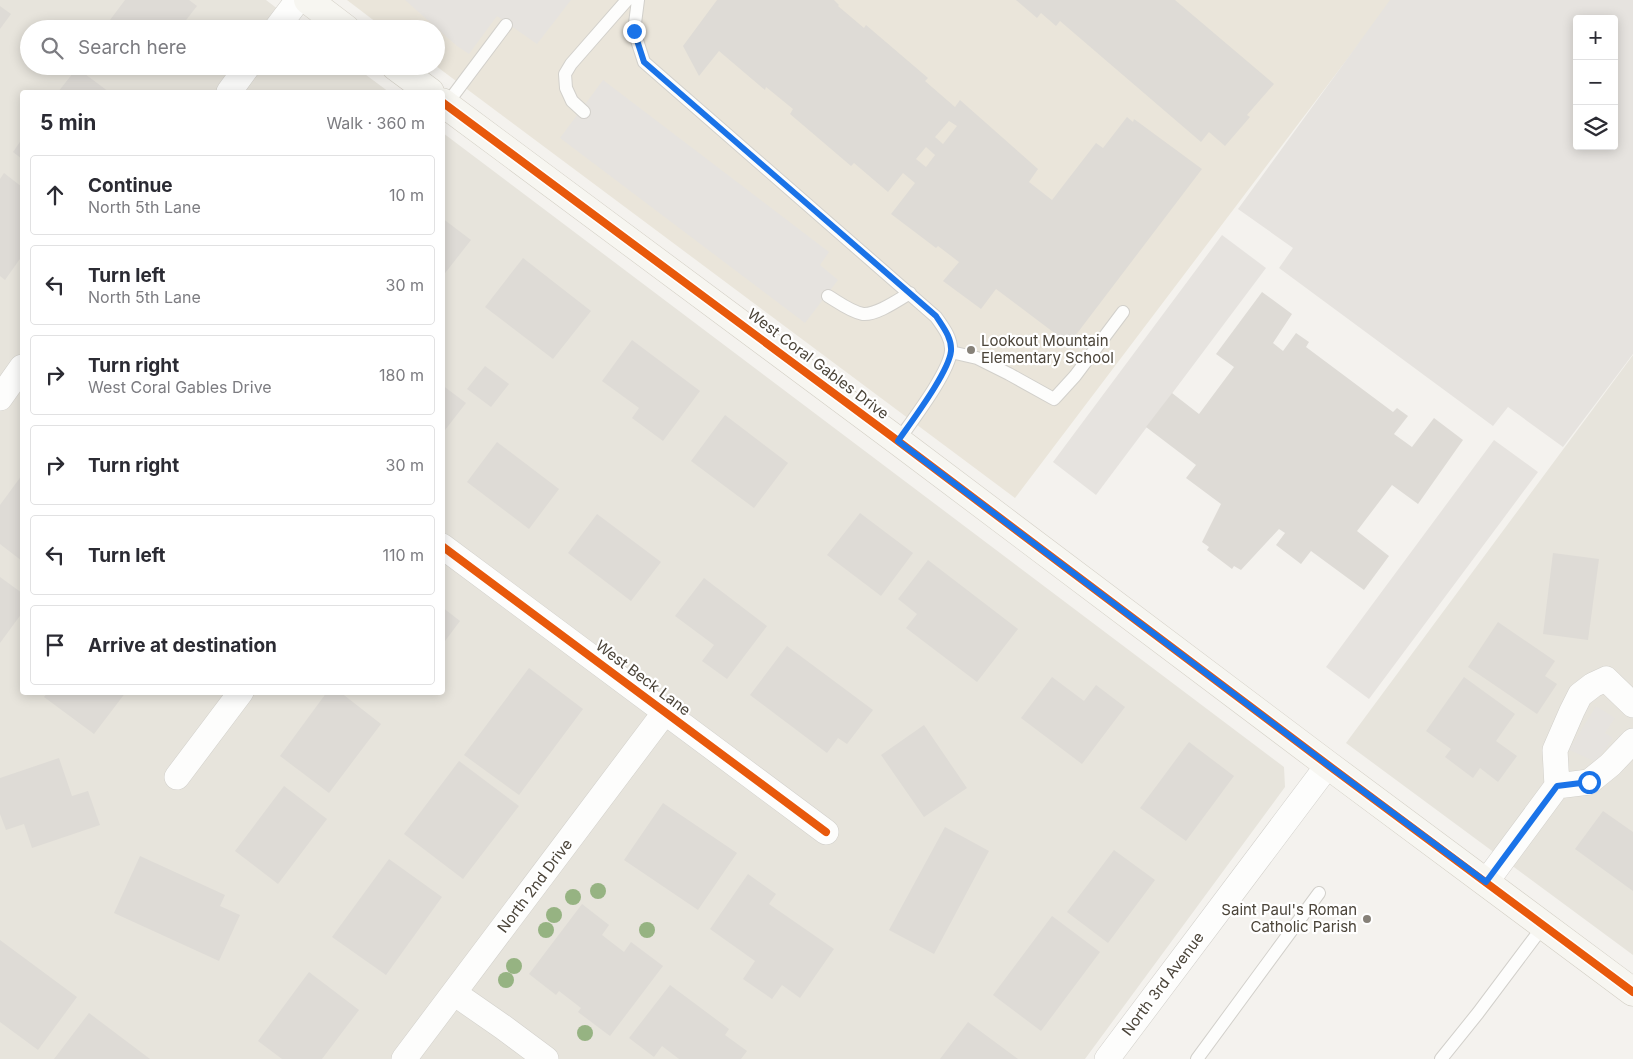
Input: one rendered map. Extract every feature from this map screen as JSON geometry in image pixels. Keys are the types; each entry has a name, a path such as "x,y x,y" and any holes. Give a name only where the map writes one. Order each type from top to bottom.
{"street":[{"path":"283,20 298,0"},
{"path":"308,0 334,20"},
{"path":"230,90 241,75"},
{"name":"West Coral Gables Drive","path":"407,75 426,90"},
{"name":"West Coral Gables Drive","path":"445,104 898,441 1633,992"},
{"path":"0,398 20,370"},
{"name":"West Beck Lane","path":"445,548 826,832"},
{"path":"1486,882 1557,786 1555,750 1580,695 1593,685 1606,679 1633,705"},
{"path":"177,777 239,695"},
{"name":"North 2nd Drive","path":"404,1059 665,712"},
{"path":"1557,786 1589,782 1610,765 1633,741"},
{"name":"North 3rd Avenue","path":"1107,1059 1328,765"},
{"path":"454,993 546,1059"}],"lane":[{"path":"584,112 572,101 566,88 565,74 571,64 627,0"},
{"path":"638,0 634,31 644,62 936,316 949,337 951,352 938,383 898,441"},
{"path":"445,93 506,24"},
{"path":"828,296 848,309 863,314 874,312 910,293"},
{"path":"951,352 977,358 1054,399 1123,312"},
{"path":"1197,1059 1319,893"},
{"path":"1441,1059 1544,925"}],"shaded area":[{"path":"0,0 266,0 292,20 20,20 20,75 366,75 386,90 20,90 20,695 445,695 445,135 1284,767 1285,787 1085,1059 0,1059"},
{"name":"Lookout Mountain Elementary School","path":"347,0 1392,0 1015,498 445,73 445,20 373,20"},
{"path":"405,0 571,0 537,44 497,16 469,54 445,35 445,20 428,20"},
{"path":"1390,0 1633,0 1633,354 1563,447 1508,407 1493,426 1279,268 1293,248 1238,209"},
{"path":"603,80 829,252 820,265 838,280 805,323 560,138"},
{"path":"1222,235 1266,268 1096,495 1053,462"},
{"path":"1633,355 1633,955 1346,743"},
{"path":"1494,440 1538,472 1369,699 1326,667"},
{"path":"1596,706 1615,718 1605,733 1613,738 1596,762 1569,750"}],"building":[{"path":"125,0 189,0 197,6 186,20 110,20"},
{"path":"717,0 834,0 838,6 864,28 866,25 928,78 925,81 955,107 960,100 1038,169 1029,182 1052,200 1096,143 1103,148 1127,117 1133,122 1134,119 1202,169 1069,344 996,289 981,309 943,281 959,262 938,246 936,248 891,214 915,183 903,173 888,192 854,163 851,166 790,114 793,109 766,87 765,90 719,51 699,76 683,46","holes":["949,121 957,126 943,144 935,137","926,147 935,155 926,167 916,159"]},
{"path":"1016,0 1175,0 1274,84 1247,115 1250,117 1225,146 1209,132 1201,142 1060,21 1056,26 1041,13 1037,18"},
{"path":"0,6 11,14 0,29"},
{"path":"71,75 86,75 106,90 60,90"},
{"path":"20,142 20,157 13,152"},
{"path":"4,173 20,185 20,259 5,280 0,276 0,179"},
{"path":"445,220 471,240 445,273"},
{"path":"523,258 591,311 553,359 485,307"},
{"path":"1262,292 1292,314 1273,343 1283,351 1296,333 1309,342 1306,347 1393,412 1397,408 1408,416 1394,434 1412,447 1434,418 1463,440 1418,504 1392,485 1357,531 1389,556 1364,590 1311,551 1301,564 1276,545 1285,533 1279,529 1241,570 1234,566 1232,569 1207,550 1209,547 1202,542 1221,504 1186,478 1196,465 1146,427 1172,393 1199,414 1234,367 1216,354"},
{"path":"632,340 700,391 663,441 632,418 639,408 602,381"},
{"path":"485,366 509,384 491,407 467,389"},
{"path":"445,387 466,403 445,430"},
{"path":"725,415 788,463 754,508 691,461"},
{"path":"497,442 559,489 529,529 467,482"},
{"path":"20,478 20,559 0,544 0,505"},
{"path":"860,513 913,553 881,596 827,555"},
{"path":"597,514 661,562 631,601 568,553"},
{"path":"1553,553 1599,559 1588,640 1543,634"},
{"path":"928,560 1018,629 977,682 906,628 917,614 898,599"},
{"path":"0,577 20,592 20,616 0,643"},
{"path":"704,578 767,626 727,679 702,661 714,645 675,616"},
{"path":"445,609 460,621 445,641"},
{"path":"1498,622 1555,661 1545,676 1557,684 1537,714 1468,667"},
{"path":"787,646 873,710 847,744 838,738 827,753 750,695"},
{"path":"529,668 583,709 519,795 464,755"},
{"path":"1052,677 1084,701 1096,685 1125,707 1082,764 1021,718"},
{"path":"1464,677 1515,714 1496,741 1517,756 1498,782 1480,768 1473,778 1445,757 1451,749 1426,731"},
{"path":"46,695 124,695 94,734 44,697"},
{"path":"325,695 344,695 381,724 329,793 280,756"},
{"path":"924,725 967,788 924,817 881,755"},
{"path":"1189,742 1234,776 1186,841 1140,808"},
{"path":"59,758 72,796 88,791 100,825 32,848 24,824 6,830 0,814 0,778"},
{"path":"459,761 519,806 463,879 404,834"},
{"path":"284,786 327,819 278,884 235,851"},
{"path":"663,803 737,853 698,910 624,860"},
{"path":"1603,811 1633,832 1633,891 1575,849"},
{"path":"945,827 989,851 934,954 889,930"},
{"path":"1114,850 1155,880 1108,943 1067,912"},
{"path":"140,856 225,895 220,906 240,915 219,961 114,913"},
{"path":"389,859 442,897 386,975 332,937"},
{"path":"748,874 776,894 769,904 834,949 800,998 782,985 772,999 743,979 755,961 710,929"},
{"path":"582,904 609,925 602,935 624,952 631,942 663,966 610,1036 578,1012 581,1008 559,991 556,995 529,974"},
{"path":"1052,916 1100,952 1041,1031 993,995"},
{"path":"0,940 77,997 38,1050 0,1022"},
{"path":"309,972 359,1010 322,1059 282,1059 258,1041"},
{"path":"670,985 729,1029 725,1035 747,1051 741,1059 679,1059 662,1046 654,1057 629,1038"},
{"path":"89,1013 150,1059 54,1059"},
{"path":"968,1022 1018,1059 940,1059"}],"cycle path":[{"path":"445,104 1633,992"},
{"path":"445,548 826,832"}],"place":[{"name":"Lookout Mountain Elementary School","path":"971,350"},
{"name":"Saint Paul's Roman Catholic Parish","path":"1367,919"}],"route":[{"path":"634,31 644,62 936,316 949,337 951,352 938,383 898,441 1486,882 1557,786 1589,782"}]}
